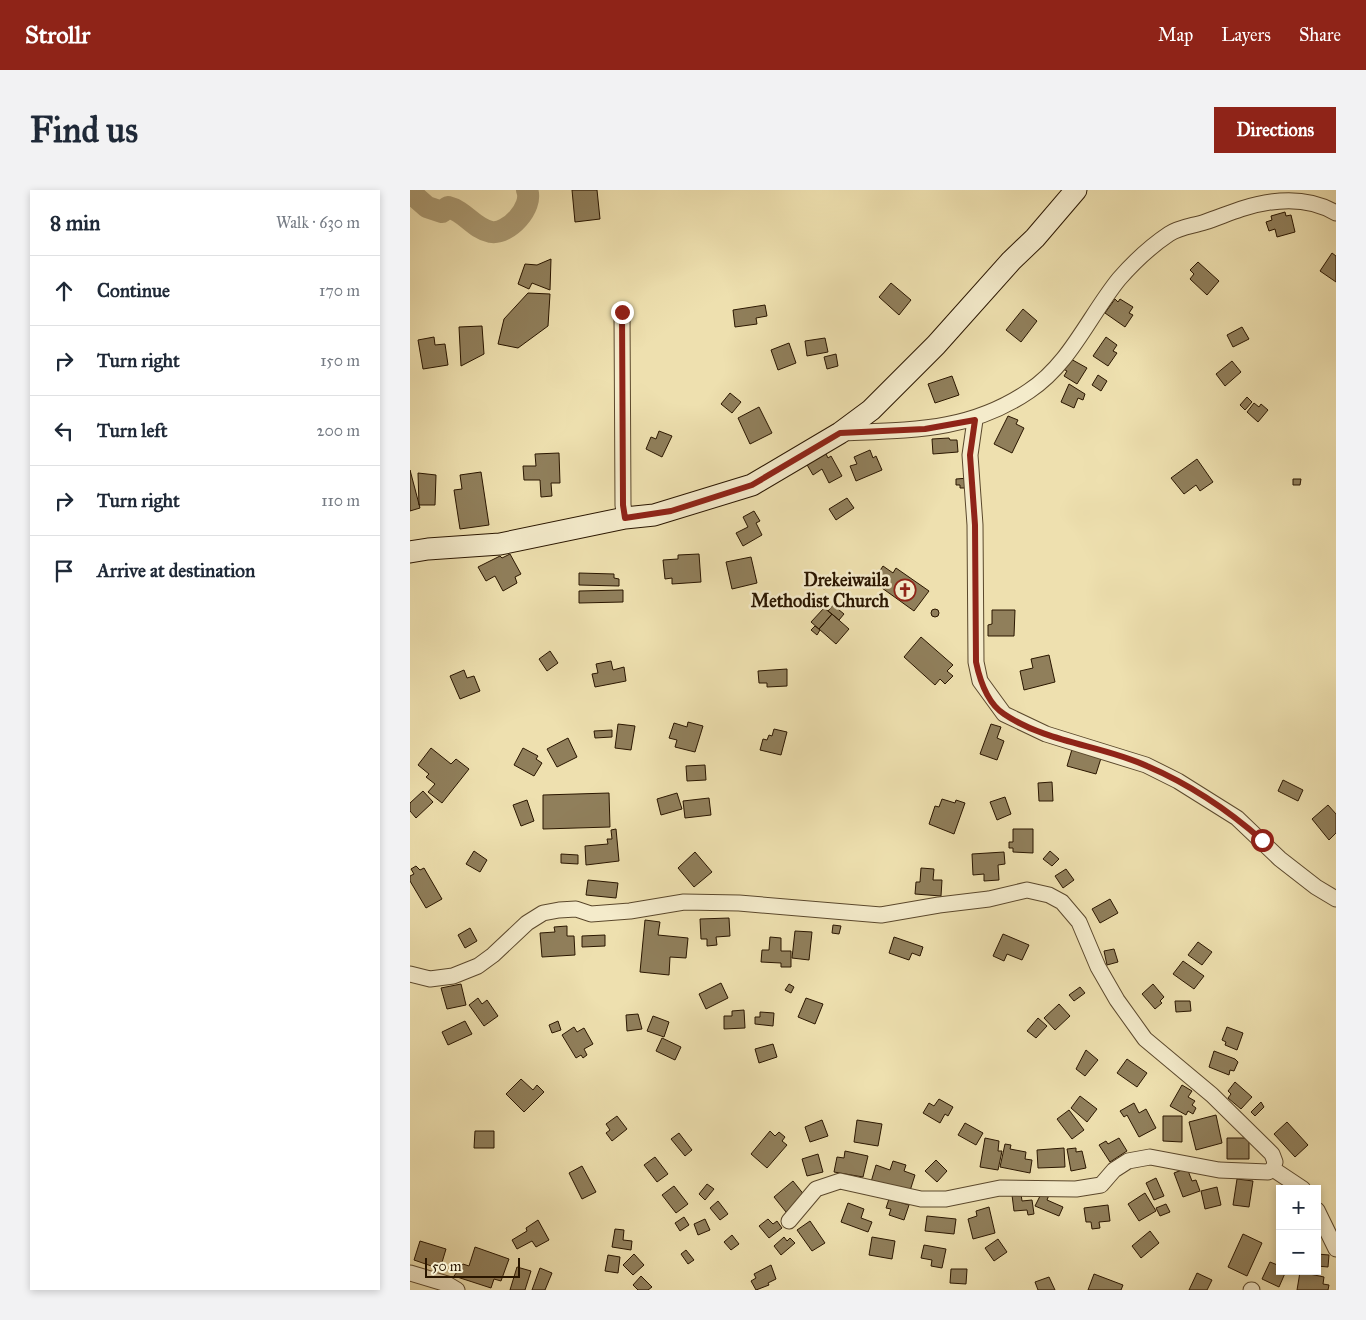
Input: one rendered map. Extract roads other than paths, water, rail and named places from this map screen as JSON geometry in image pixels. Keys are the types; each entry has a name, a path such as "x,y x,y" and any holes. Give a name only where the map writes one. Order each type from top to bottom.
{"street":[{"path":"410,552 500,544 625,518 671,511 752,485 840,433 871,410 936,345 1011,261 1035,238 1076,190"},
{"path":"840,433 925,429 975,420 1004,407 1031,390 1056,366 1076,342 1119,279 1145,253 1170,233 1266,201 1292,200 1312,204 1336,213"},
{"path":"622,312 623,505 625,518"},
{"path":"975,420 970,455 975,525 976,662 980,681 995,705 1004,714 1046,734 1146,765 1178,781 1237,818 1280,860 1316,887 1336,899"},
{"path":"410,974 430,979 453,976 478,966 493,955 527,923 543,913 559,910 576,908 591,914 684,902 739,903 832,913 881,915 989,899 1027,890 1049,895 1062,902 1079,922 1098,967 1117,1000 1145,1039 1212,1095 1272,1154 1275,1162 1273,1169 1268,1172 1219,1170 1150,1157 1128,1161 1114,1170 1101,1185 1076,1189 1000,1188 946,1199 921,1199 901,1196 840,1181 816,1189 789,1221"},
{"path":"1273,1169 1297,1185"},
{"path":"1321,1218 1336,1248"},
{"path":"410,1273 447,1284 457,1290"}],"waterway":[{"path":"410,192 427,207 442,212 448,207 454,209 479,227 491,232 498,232 512,225 523,212 527,204 527,190"}],"place":[{"name":"Drekeiwaila Methodist Church","path":"905,590"}]}
